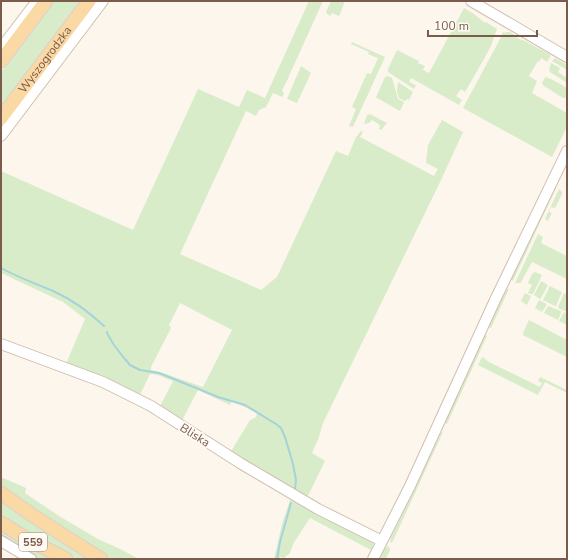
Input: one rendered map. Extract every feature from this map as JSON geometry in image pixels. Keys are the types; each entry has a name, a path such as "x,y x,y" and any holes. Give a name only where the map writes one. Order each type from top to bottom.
{"main road":[{"path":"1,61 46,1"},
{"name":"Wyszogrodzka","path":"1,118 90,1"},
{"name":"559","path":"1,493 101,559"},
{"name":"559","path":"1,523 27,539 66,559"}],"street":[{"path":"1,48 37,1"},
{"path":"1,136 103,1"},
{"path":"471,1 567,57"},
{"path":"372,559 410,486 489,314 567,151"},
{"name":"Bliska","path":"1,344 103,382 151,406 318,509 382,541"},
{"path":"1,541 31,559"}],"green space":[{"path":"54,1 81,1 1,107 1,72"},
{"path":"309,1 323,1 282,90 284,94 282,97 273,93 266,107 259,110 256,116 246,111 180,254 261,290 277,277 336,151 348,156 356,137 361,131 363,132 360,137 434,176 438,169 426,163 428,145 442,120 463,132 323,423 312,453 325,461 307,498 230,453 250,420 256,417 257,413 232,401 230,405 198,390 181,422 159,408 173,381 158,375 150,374 139,397 65,366 85,319 63,302 1,273 1,171 133,230 198,89 239,107 247,90 265,98","holes":["180,303 232,330 203,387 151,370 151,367 171,328 169,325"]},
{"path":"331,1 345,1 339,16 332,13 330,16 327,14 326,12"},
{"path":"464,8 485,23 486,22 497,29 491,46 465,92 461,89 456,96 462,100 459,105 411,78 409,82 416,85 414,89 388,72 397,50 419,61 418,63 425,66 423,70 429,73"},
{"path":"503,32 510,32 521,40 551,55 547,62 541,58 529,76 537,81 532,93 567,113 567,127 552,157 463,108"},
{"path":"352,42 385,57 353,127 349,126 356,109 352,107 367,73 371,74 378,58 351,44"},
{"path":"555,58 567,65 567,70 552,61"},
{"path":"551,63 560,68 558,72 567,78 567,83 550,72 549,70"},
{"path":"301,66 311,73 297,103 287,99"},
{"path":"387,76 392,78 398,99 404,102 400,111 376,97 385,77"},
{"path":"545,77 567,88 567,98 563,98 544,86 542,83"},
{"path":"398,82 413,92 409,100 407,99 405,101 399,98 397,92"},
{"path":"370,114 387,123 381,130 379,129 380,125 372,120 369,123 364,124 367,115"},
{"path":"556,188 513,281 511,279"},
{"path":"559,189 562,194 555,208 551,207 549,212 552,213 548,221 545,219"},
{"path":"538,234 543,237 541,243 567,256 567,279 532,262 521,282 515,283"},
{"path":"535,272 542,275 533,294 531,294 528,293 532,285 528,283 532,274"},
{"path":"541,281 548,285 540,299 534,295"},
{"path":"550,286 562,292 556,306 543,300"},
{"path":"507,289 509,289 491,328 489,326"},
{"path":"525,293 531,296 527,305 521,301"},
{"path":"564,293 567,294 567,312 558,308"},
{"path":"539,300 547,304 542,312 535,308"},
{"path":"548,306 561,311 558,320 544,313"},
{"path":"564,312 567,314 567,325 559,321"},
{"path":"529,320 567,340 567,357 523,335"},
{"path":"485,335 487,336 447,424 445,421"},
{"path":"482,357 487,361 540,387 542,383 538,381 540,377 567,390 567,393 545,382 538,395 478,365"},
{"path":"443,432 391,543 391,537 441,433"},
{"path":"1,477 26,488 25,493 59,516 98,539 139,559 109,559 90,548 33,510 1,486"},
{"path":"291,497 372,541 373,545 371,550 310,518 293,544 290,553 284,558 280,557 280,559 274,559 282,524"},
{"path":"1,499 93,559 76,559 1,517"},
{"path":"1,529 55,559 36,559 1,538"},
{"path":"388,546 390,550 386,559 379,559 384,549"}],"waterway":[{"path":"1,268 68,299 104,326"},
{"path":"107,332 114,345 130,365 140,370 159,373 218,397 245,405 281,428 293,464 296,480 295,489"},
{"path":"277,559 280,542 291,503"}]}
